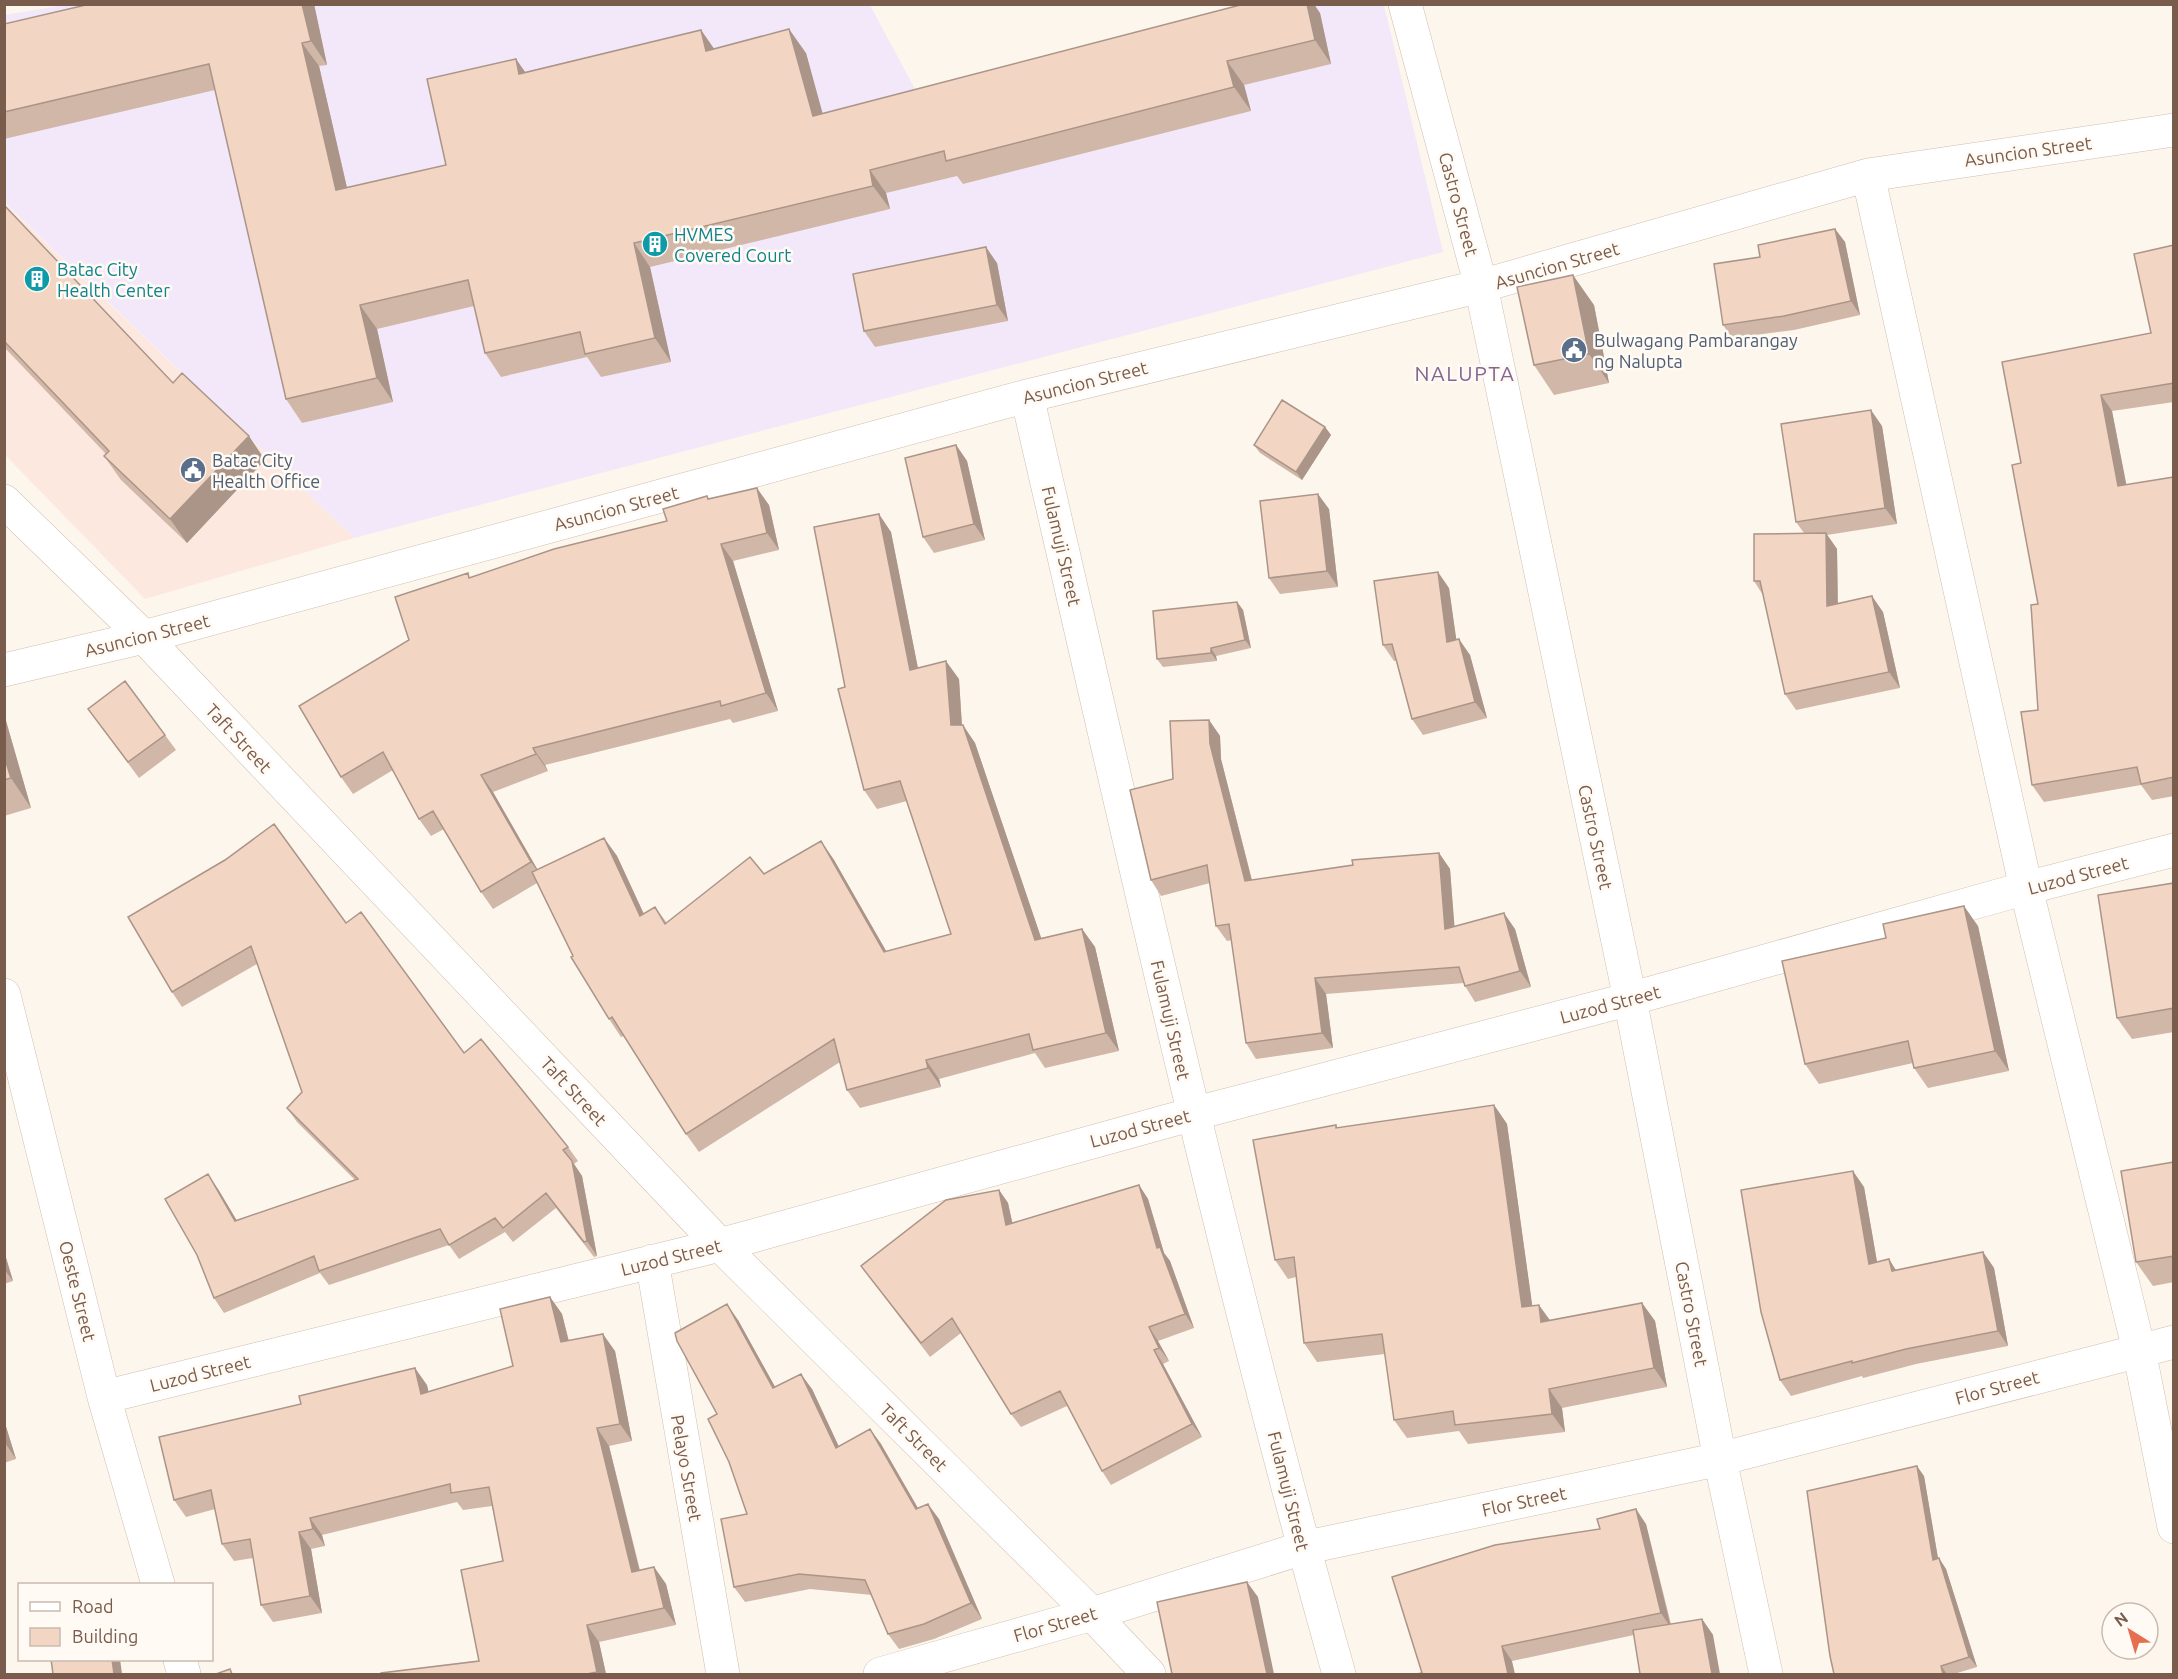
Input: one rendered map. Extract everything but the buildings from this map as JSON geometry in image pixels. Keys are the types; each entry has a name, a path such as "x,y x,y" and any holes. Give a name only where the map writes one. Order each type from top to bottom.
{"street":[{"name":"Castro Street","path":"1405,4 1481,286 1630,999 1720,1459 1766,1674"},
{"name":"Asuncion Street","path":"4,670 144,637 1027,396 1481,286 1868,175 2174,130"},
{"path":"1868,175 2026,888 2139,1350 2174,1527"},
{"name":"Fulamuji Street","path":"1027,396 1193,1114 1303,1548 1339,1674"},
{"name":"Taft Street","path":"4,501 144,637 720,1245 1092,1614 1149,1674"},
{"name":"Luzod Street","path":"104,1397 720,1245 1193,1114 1630,999 2026,888 2174,850"},
{"name":"Oeste Street","path":"4,995 104,1397 158,1583"},
{"name":"Pelayo Street","path":"652,1261 723,1674"},
{"name":"Flor Street","path":"880,1674 1092,1614 1303,1548 1720,1459 2174,1342"}],"shaded area":[{"path":"71,4 870,5 917,93 1242,5 1384,5 1443,252 354,538 5,203 4,15"},
{"path":"4,203 354,538 145,599 5,455"}],"place":[{"name":"HVMES Covered Court","path":"655,244"},
{"name":"Batac City Health Center","path":"37,279"},
{"name":"Bulwagang Pambarangay ng Nalupta","path":"1574,350"},
{"name":"Batac City Health Office","path":"193,470"}],"district":[{"name":"NALUPTA","path":"1465,373"}]}
